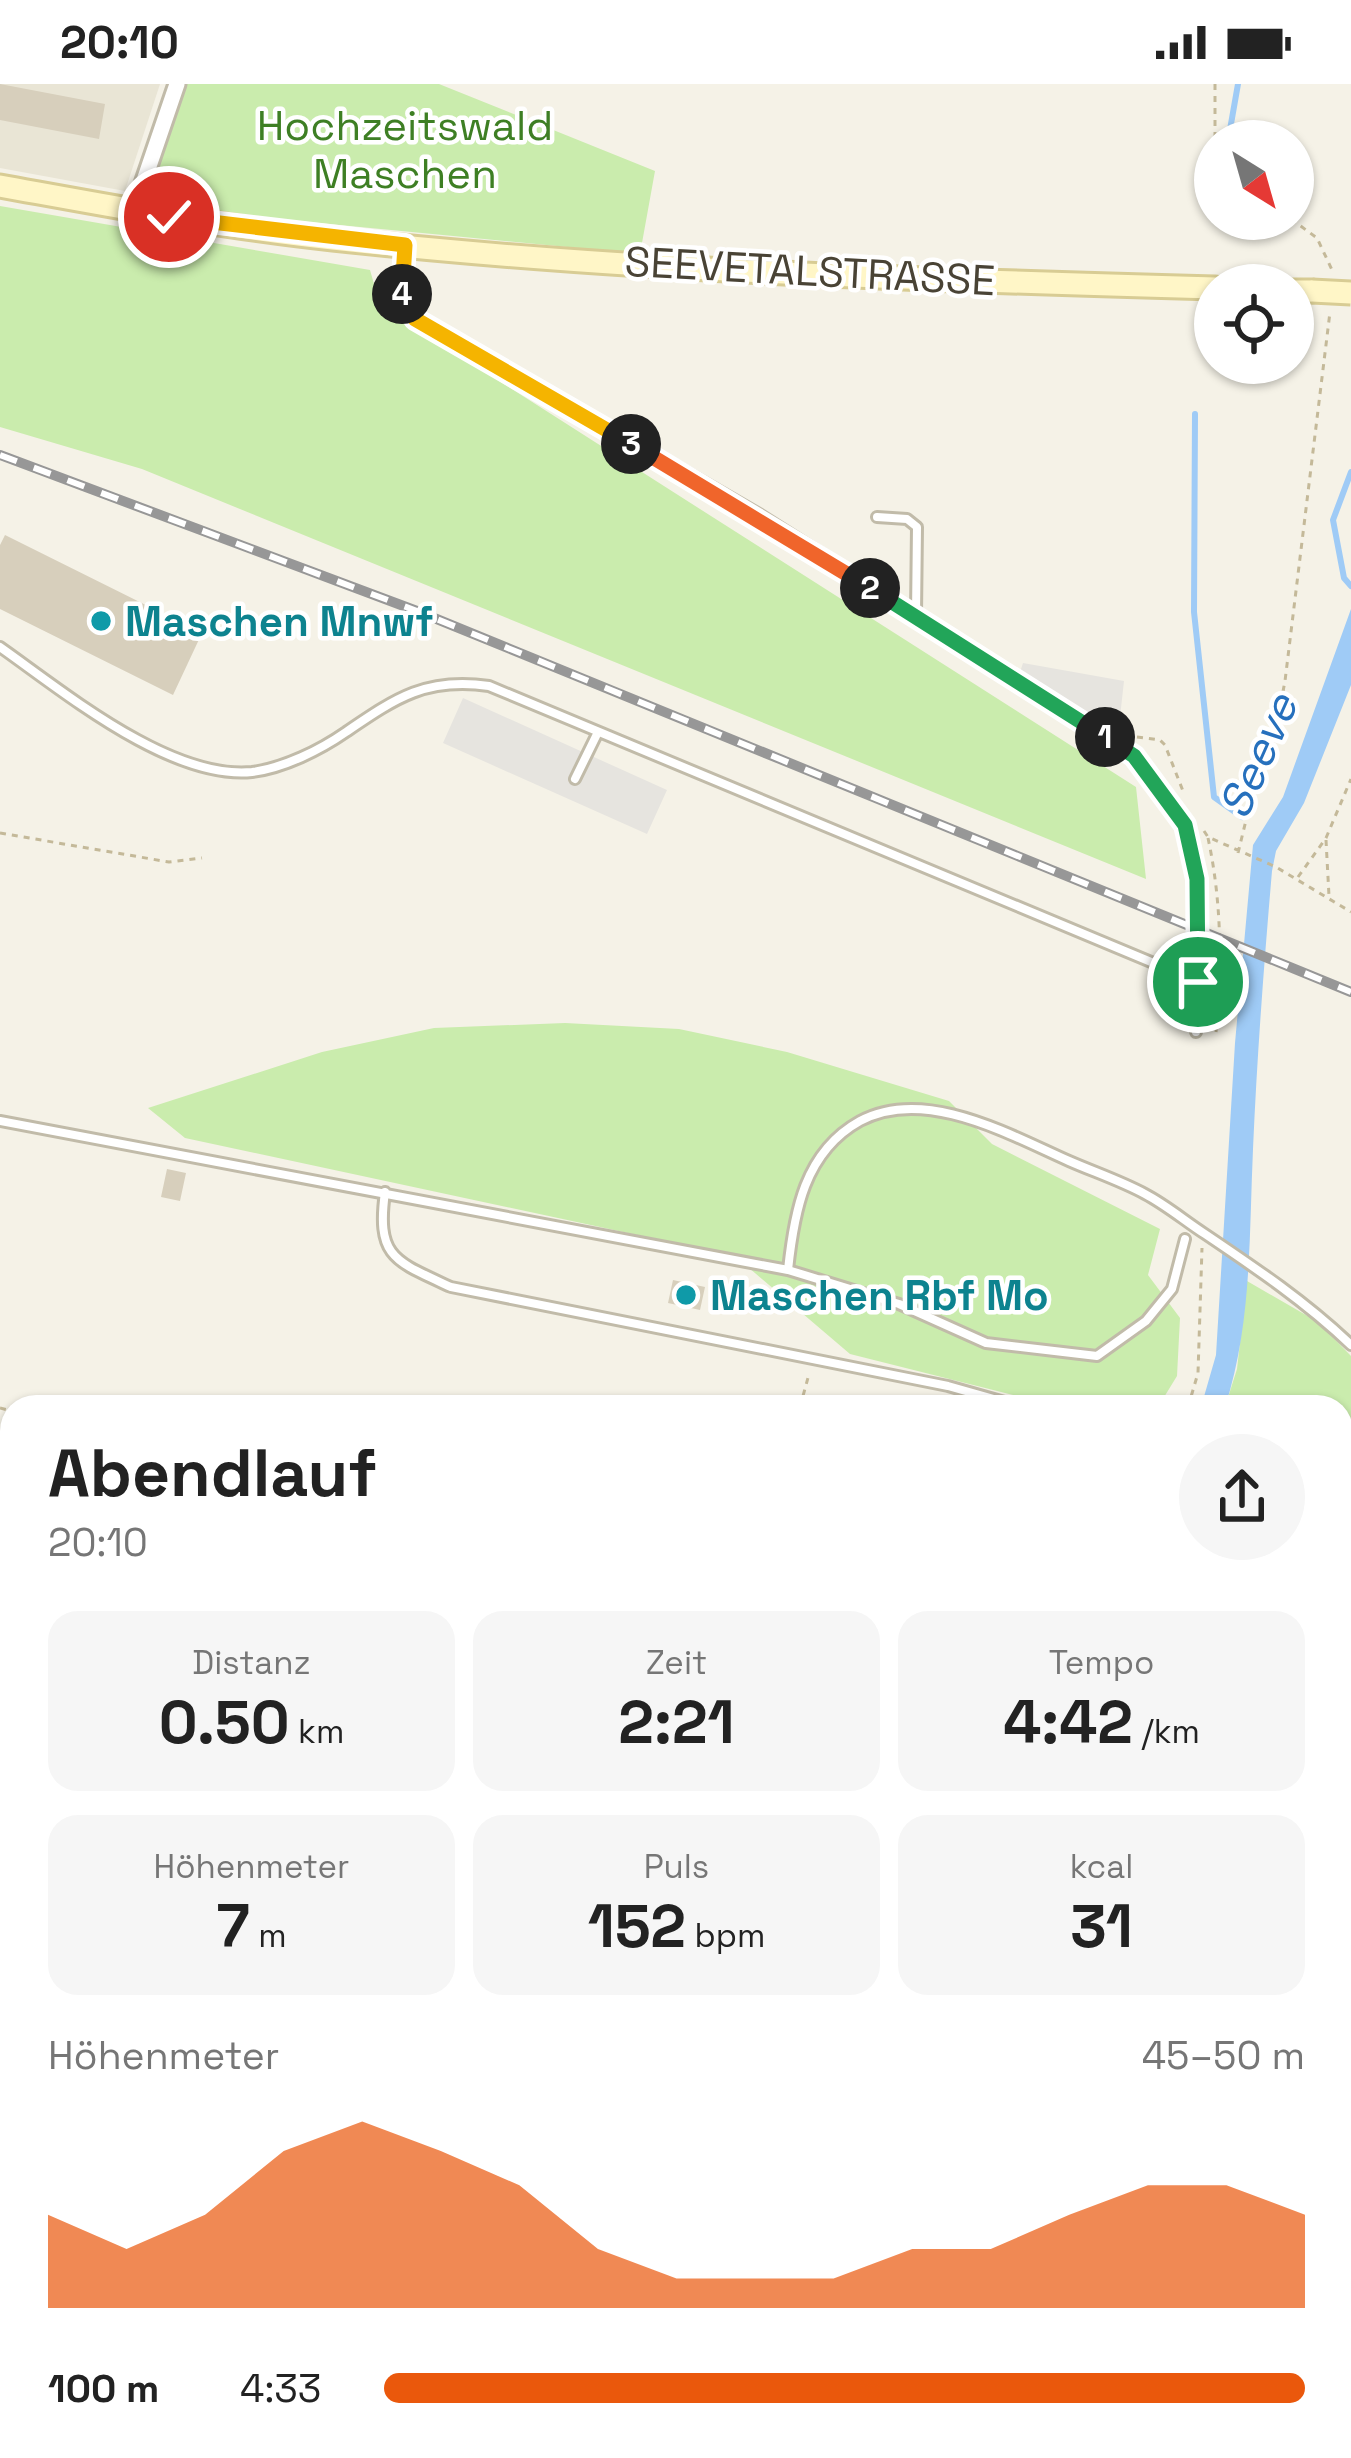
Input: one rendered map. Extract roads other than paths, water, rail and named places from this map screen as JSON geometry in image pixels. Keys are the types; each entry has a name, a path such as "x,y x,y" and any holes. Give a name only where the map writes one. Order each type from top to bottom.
{"main road":[{"name":"SEEVETALSTRASSE","path":"0,186 334,239 799,274 1194,287"},
{"path":"1314,291 1351,293"}],"street":[{"path":"134,210 177,84"},
{"path":"405,245 402,298 415,319 759,518 1134,756 1185,825 1197,879 1198,982"}],"lane":[{"path":"877,517 907,519 917,527 916,617"},
{"path":"0,647 134,740 222,770 252,772 289,762 340,736 389,701 454,681 489,686 1198,982 1196,1032"},
{"path":"575,778 598,732"},
{"path":"788,1270 793,1224 808,1173 860,1121 899,1108 950,1115 1000,1132 1144,1194 1281,1285 1351,1345"},
{"path":"0,1121 788,1270 899,1304 986,1343 1096,1356 1146,1321 1172,1289 1185,1239"},
{"path":"385,1192 380,1230 388,1249 412,1269 451,1287 980,1395"}],"water":[{"path":"1351,609 1351,685 1304,803 1276,851 1272,871 1245,1312 1228,1395 1204,1395 1216,1355 1235,1043 1253,845 1283,797"}],"waterway":[{"path":"1232,120 1238,84"},
{"name":"Seeve","path":"1195,414 1194,612 1214,797 1242,817"},
{"path":"1351,472 1333,520 1344,578 1351,586"}],"railway":[{"path":"0,455 417,611 1351,992"}],"place":[{"name":"Maschen Mnwf","path":"101,621"},
{"name":"Maschen Rbf Mo","path":"686,1295"}],"park label":[{"name":"Hochzeitswald Maschen","path":"405,149"}]}
